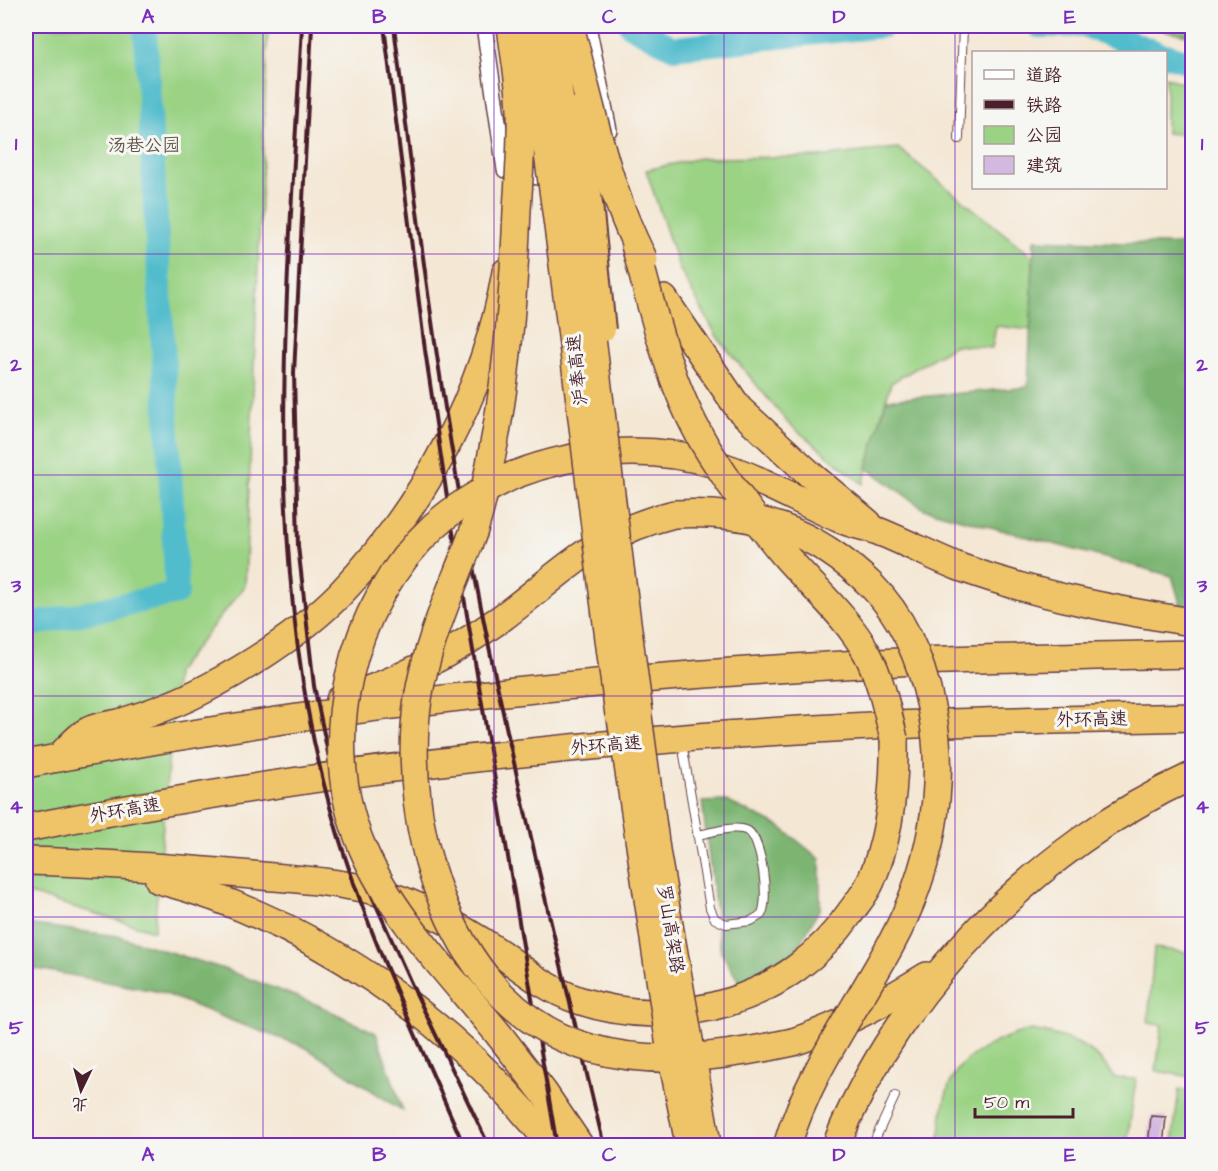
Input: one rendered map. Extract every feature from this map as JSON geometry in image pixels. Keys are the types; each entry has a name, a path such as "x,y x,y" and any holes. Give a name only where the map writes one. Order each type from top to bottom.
{"highway":[{"path":"511,26 521,111 518,203 511,326 496,435 476,525 431,645 418,698 414,751 416,801 424,846 441,897 466,948 499,992 541,1028 591,1048 644,1056 711,1056 793,1042 832,1029 889,1000 958,951"},
{"name":"沪奉高速","path":"528,26 551,168 629,713"},
{"name":"沪奉高速","path":"548,26 586,279 629,713"},
{"path":"26,861 234,873 373,891 413,904 458,926 534,980 577,1000 616,1010 664,1013 714,1008 765,989 806,963 839,929 870,883 886,832 895,785 894,739 884,696 867,652 838,613 747,509 708,451 678,390 657,326 635,244 606,160 571,26"},
{"path":"58,758 88,731 152,712 213,685 257,659 307,623 339,595 378,551 416,496 456,426 488,343 502,292 518,203"},
{"path":"635,244 681,326 739,409 875,530"},
{"path":"580,1146 544,1093 406,918 363,849 350,812 343,772 342,730 347,684 356,651 372,612 393,576 411,550 442,519 483,490 539,466 587,455 640,452 683,457 738,473 843,521 875,530 943,560 1012,585 1132,613 1192,622"},
{"path":"297,719 311,707 373,689 438,659 504,615 584,551 624,530 674,514 729,514 753,518 799,533 838,556 877,591 904,629 922,672 933,718 937,765 934,814 915,894 892,944 819,1067 787,1146"},
{"path":"26,765 297,719 492,694 717,673 943,660 1192,654"},
{"name":"罗山高架路","path":"629,713 668,1044 688,1146"},
{"name":"罗山高架路","path":"629,713 660,865 709,1146"},
{"name":"外环高速","path":"26,828 178,800 388,769 681,738 934,723 1192,717"},
{"path":"836,1146 864,1080 884,1045 911,1007 958,951 1024,888 1088,835 1123,811 1192,776"},
{"path":"70,864 149,878 219,898 286,928 332,953 375,981 455,1044 501,1088 552,1146"}],"main road":[{"path":"523,26 563,312 630,854 664,1065 680,1146"},
{"path":"571,26 617,457 640,644 673,884 718,1146"}],"street":[{"path":"484,26 505,170 561,182 598,175 617,168 588,26"}],"lane":[{"path":"959,139 963,26"},
{"path":"681,738 697,835 710,908 716,918 732,924 751,921 761,915 767,898 758,845 752,834 741,828 697,835"},
{"path":"872,1146 895,1096"}],"green space":[{"name":"汤巷公园","path":"26,26 268,26 245,586 176,672 154,931 26,893"},
{"path":"1143,26 1192,26 1192,36"},
{"path":"1167,77 1192,87 1192,135 1167,133"},
{"path":"898,148 1033,257 1031,330 996,326 992,348 955,345 891,383 863,484 788,423 718,338 679,268 646,170 700,158 818,157"},
{"path":"1034,240 1192,245 1192,644 1172,576 924,509 867,468 886,400 1028,387"},
{"path":"726,801 779,826 820,859 820,908 795,952 741,985 721,952 702,802"},
{"path":"26,924 118,936 224,969 318,1005 376,1033 403,1111 305,1047 161,992 26,967"},
{"path":"1154,948 1192,953 1192,1077 1156,1071 1162,1025 1148,1023"},
{"path":"1031,1030 1069,1039 1079,1044 1099,1058 1115,1078 1136,1079 1127,1145 939,1145 946,1093 959,1068 988,1046"},
{"path":"1179,1089 1192,1091 1192,1145 1172,1145"}],"building":[{"path":"1151,1116 1166,1117 1163,1146 1148,1146"}],"waterway":[{"path":"26,626 177,593 145,26"},
{"path":"631,26 674,48 883,26"},
{"path":"1039,26 1086,26 1153,51"},
{"path":"1167,55 1192,63"}],"railway":[{"path":"302,26 290,222 284,418 286,517 294,614 308,711 330,807 358,894 391,978 464,1146"},
{"path":"312,26 294,373 298,546 314,686 338,801 359,867 411,983 489,1146"},
{"path":"384,26 425,350 447,497 557,1146"},
{"path":"394,26 432,320 475,579 528,822 604,1146"}]}
